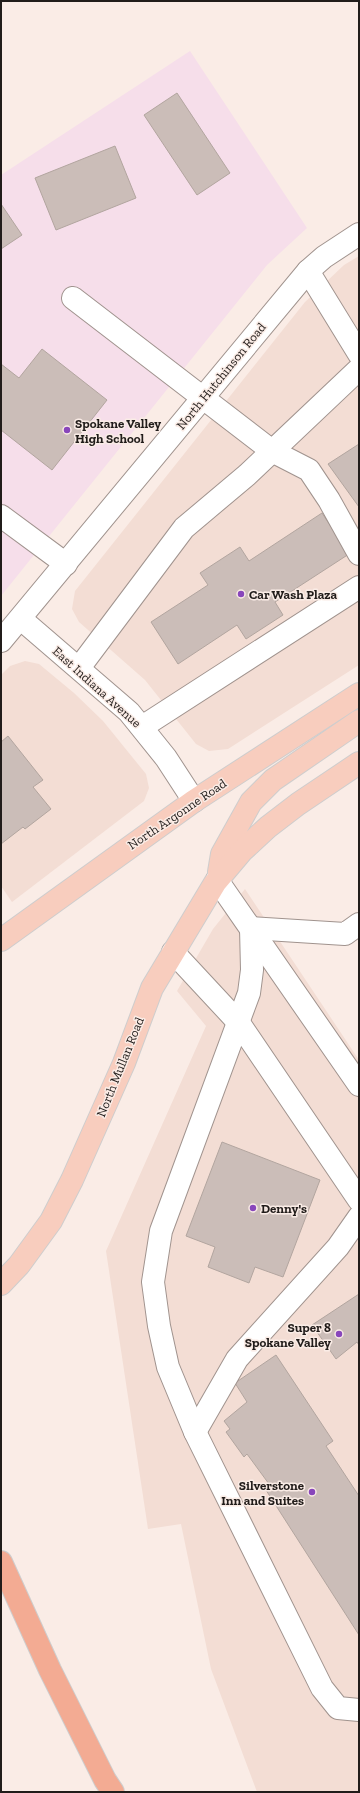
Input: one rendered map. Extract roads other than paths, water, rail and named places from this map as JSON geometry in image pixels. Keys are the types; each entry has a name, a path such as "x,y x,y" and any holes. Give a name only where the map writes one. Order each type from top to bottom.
{"highway":[{"path":"1,1562 50,1670 105,1780 113,1792"}],"main road":[{"name":"North Argonne Road","path":"1,940 194,801 359,694"},
{"path":"218,880 222,854 251,802 273,780 359,721"},
{"name":"North Mullan Road","path":"1,1284 19,1265 51,1221 72,1180 121,1070 152,988 218,880 242,851 268,827 298,804 359,763"}],"street":[{"name":"North Hutchinson Road","path":"1,641 21,619 308,271 324,257 359,234"},
{"path":"308,271 359,354"},
{"path":"73,298 272,451 309,470 330,500 359,554"},
{"path":"80,668 184,528 247,475 359,369"},
{"path":"1,516 66,564"},
{"path":"142,726 359,587"},
{"name":"East Indiana Avenue","path":"21,619 80,668 129,712 142,726 166,758 194,801"},
{"path":"218,880 359,1085"},
{"path":"251,928 345,934 359,924"},
{"path":"251,928 252,970 249,993 161,1230 154,1282 159,1326 168,1367 196,1432 322,1688 338,1708 359,1710"},
{"path":"173,952 239,1023 359,1200"},
{"path":"196,1432 237,1359 338,1247 359,1218"}],"place":[{"name":"Spokane Valley High School","path":"67,430"},
{"name":"Car Wash Plaza","path":"241,594"},
{"name":"Denny's","path":"253,1208"},
{"name":"Super 8 Spokane Valley","path":"339,1334"},
{"name":"Silverstone Inn and Suites","path":"312,1492"}]}
